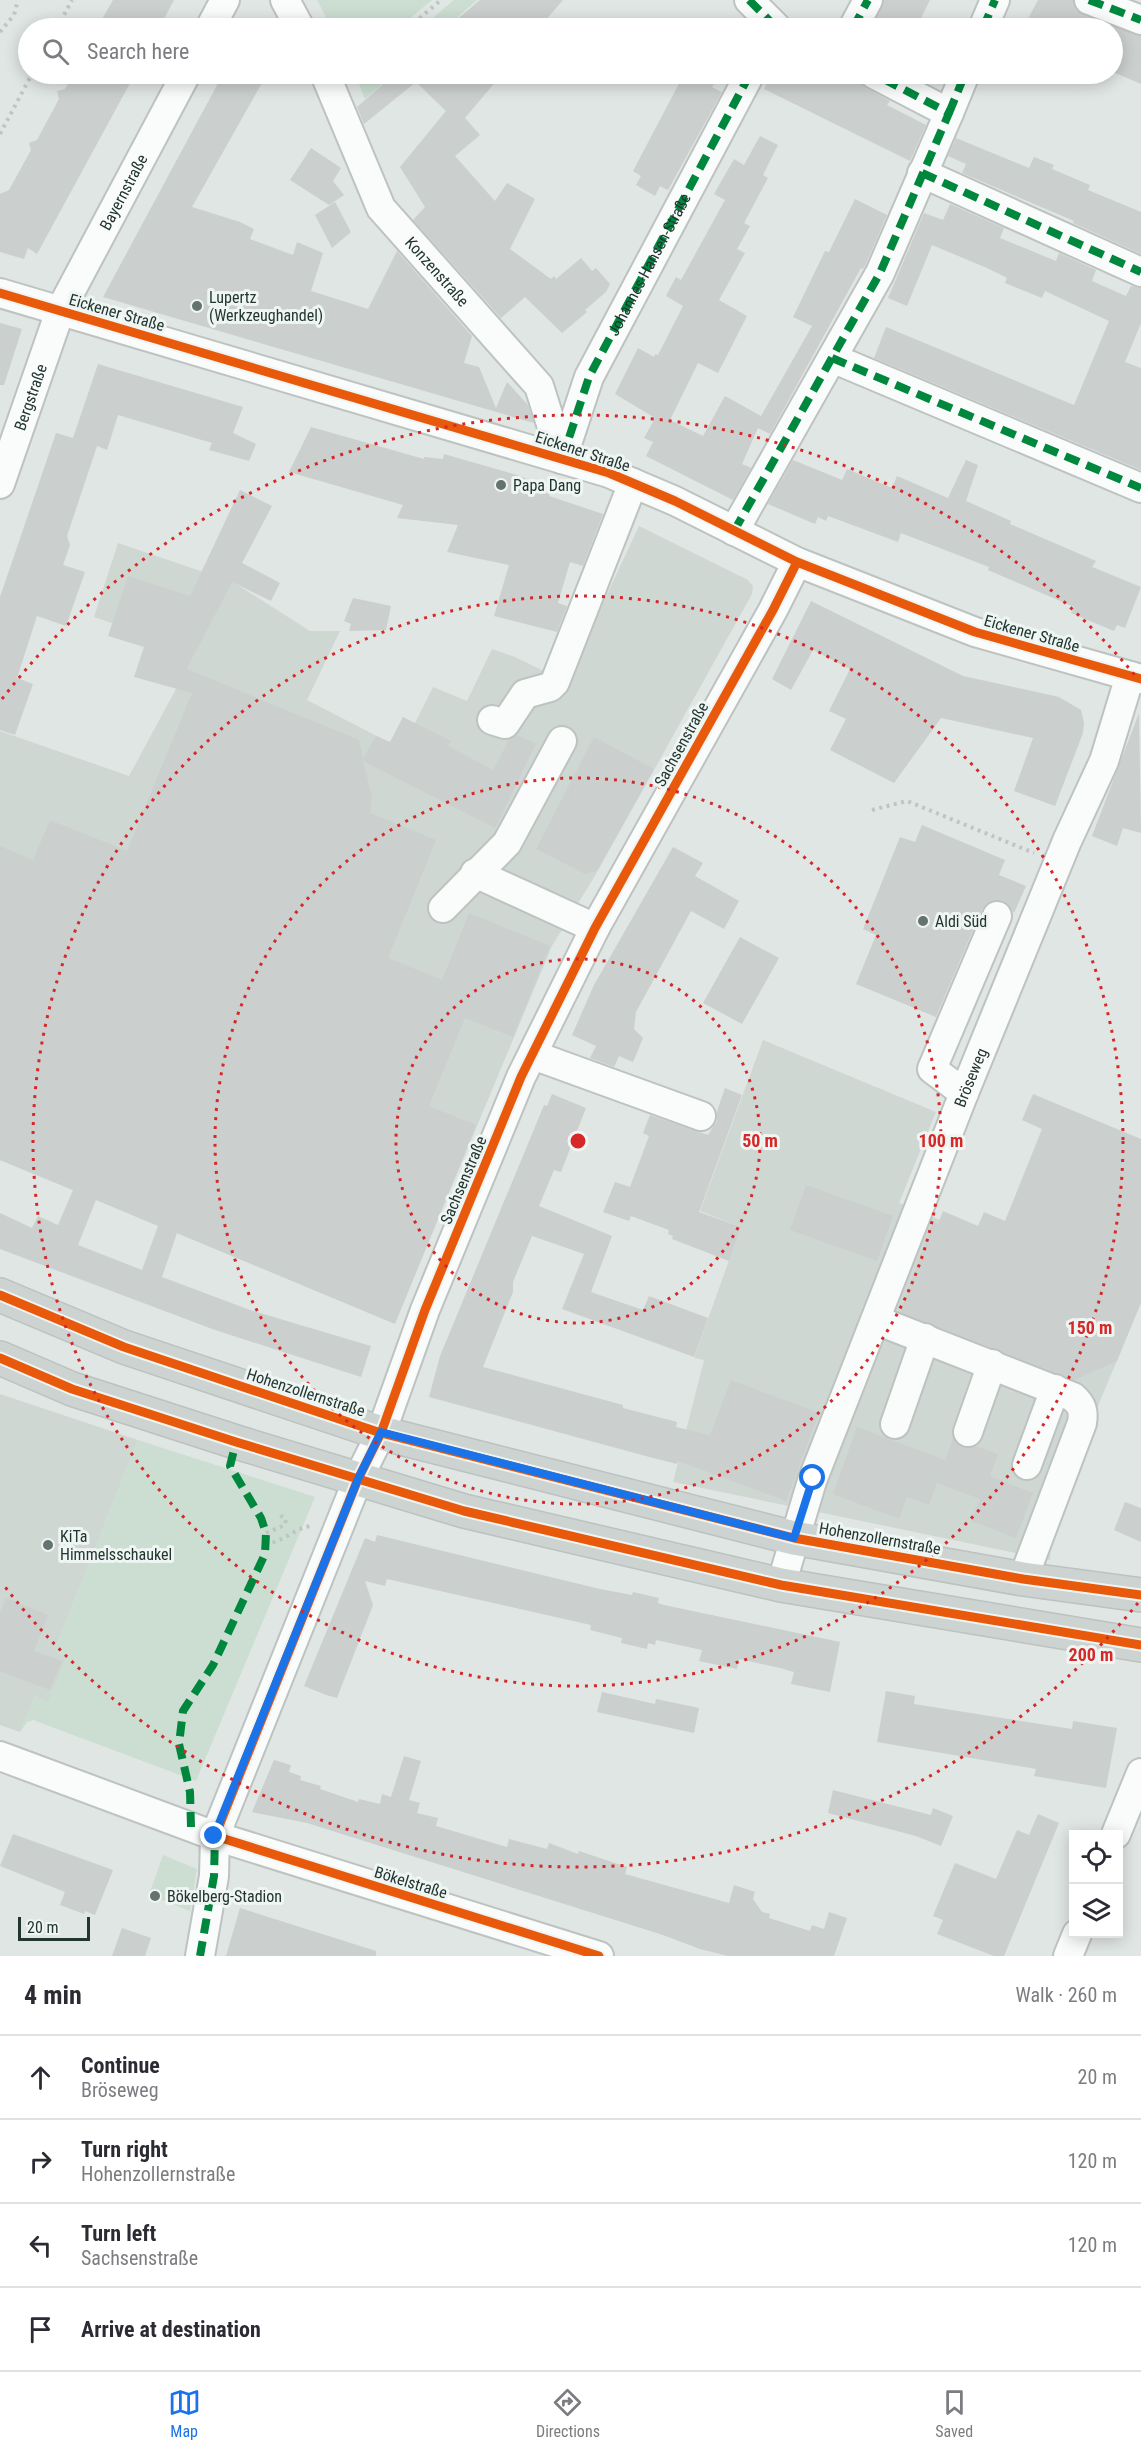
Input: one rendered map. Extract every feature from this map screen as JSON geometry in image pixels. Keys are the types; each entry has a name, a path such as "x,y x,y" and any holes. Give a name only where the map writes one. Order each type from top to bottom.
{"main road":[{"name":"Hohenzollernstraße","path":"0,1295 124,1347 381,1432 794,1538 1023,1579 1141,1595"},
{"path":"0,1358 72,1389 464,1511 781,1585 1141,1646"}],"street":[{"path":"215,18 225,0"},
{"path":"285,0 295,18"},
{"path":"749,0 766,18"},
{"path":"858,18 868,0"},
{"path":"987,18 995,0"},
{"path":"1089,0 1141,20"},
{"name":"Bayernstraße","path":"60,311 181,84"},
{"name":"Konzenstraße","path":"328,84 381,208 539,387 562,459"},
{"name":"Johannes-Hansen-Straße","path":"562,459 589,377 745,84"},
{"path":"893,84 948,113"},
{"path":"734,531 880,273 961,84"},
{"path":"922,173 1141,272"},
{"name":"Eickener Straße","path":"0,293 562,459 633,483 675,501 797,562 975,632 1136,677"},
{"name":"Bergstraße","path":"0,484 60,311"},
{"path":"832,358 1141,488"},
{"path":"492,720 505,724 525,694 550,687 555,682 616,533 633,483"},
{"name":"Sachsenstraße","path":"214,1836 358,1479 381,1432 425,1310 532,1055 595,928 797,562"},
{"name":"Bröseweg","path":"781,1585 812,1481 964,1093 1058,863 1104,761 1136,677"},
{"path":"442,908 507,843 562,741"},
{"path":"475,873 595,928"},
{"path":"964,1093 932,1069 997,916"},
{"path":"532,1055 701,1116"},
{"path":"876,1320 1054,1389 1073,1397 1080,1403 1083,1414 1023,1579"},
{"path":"895,1424 925,1338"},
{"path":"968,1432 992,1364"},
{"path":"1027,1465 1054,1389"},
{"name":"Bökelstraße","path":"0,1756 214,1836 600,1956"},
{"path":"1118,1830 1141,1773"},
{"path":"200,1956 214,1876 214,1836"},
{"path":"1068,1956 1075,1938"}],"path":[{"path":"0,32 14,15 18,0"},
{"path":"62,18 72,0"},
{"path":"420,18 441,0"},
{"path":"0,134 28,84"},
{"path":"872,810 907,801 1058,863"},
{"path":"266,1533 285,1525 286,1520 278,1513"},
{"path":"265,1543 272,1543 306,1526 317,1527 336,1534"}],"shaded area":[{"path":"639,526 748,580 753,586 752,594 596,874 552,946 395,1323 0,1160 0,731 129,776 196,652 94,617 118,543 233,582 310,631 340,631 307,700 402,749 433,687 467,701 492,649 515,657 566,682"},
{"path":"763,1040 936,1112 899,1203 1141,1303 1052,1516 1050,1560 673,1482 704,1360 694,1358 741,1227 700,1211"},
{"name":"KiTa Himmelsschaukel","path":"0,1394 138,1440 55,1649 66,1659 48,1703 35,1696 20,1732 0,1725"}],"green space":[{"path":"317,0 432,0 410,18 327,18"},
{"path":"454,0 477,0 456,18 433,18"},
{"path":"359,84 382,84 365,99"},
{"path":"138,1440 315,1497 196,1781 33,1720 27,1722 20,1732 35,1696 48,1702 66,1659 55,1649"},
{"path":"163,1855 197,1869 190,1911 149,1895"}],"building":[{"path":"113,0 174,0 164,18 103,18"},
{"path":"480,0 563,0 548,18 459,18"},
{"path":"884,0 930,0 921,18 876,18"},
{"path":"1038,0 1073,0 1076,10 1091,18 1028,18"},
{"path":"1123,29 1141,36 1141,84 1123,76"},
{"path":"68,84 130,84 37,254 28,248 24,259 0,252 0,194 9,190 31,150 29,143 37,140 59,99 57,91 65,89"},
{"path":"218,84 261,84 192,207 240,222 254,229 250,239 293,255 297,242 323,253 311,291 368,309 397,251 472,336 464,363 479,367 496,408 507,382 528,405 534,423 103,297"},
{"path":"383,84 414,84 364,124 357,107"},
{"path":"418,84 494,84 465,118 480,135 455,156 495,201 507,183 535,199 510,249 551,279 554,276 556,279 581,258 592,271 596,268 610,284 606,292 585,310 587,312 562,333 525,297 501,318 413,220 425,207 400,167 446,111"},
{"path":"679,84 714,84 712,87 722,92 668,190 660,186 655,196 636,185 641,176 633,171"},
{"path":"766,84 862,84 890,101 887,105 926,125 910,161 764,89"},
{"path":"760,136 778,145 763,175 768,178 744,223 750,226 737,249 745,253 719,300 747,316 718,373 698,363 670,420 703,436 725,396 761,416 812,326 793,317 825,251 829,252 855,199 887,215 865,266 861,268 770,434 758,428 742,464 751,468 733,500 646,456 653,442 644,438 655,418 615,394 638,348 654,357 655,354 658,355 683,306 666,296 676,277 681,280 725,200 714,194 734,159 744,165"},
{"path":"956,138 1029,168 1034,157 1054,165 1052,169 1090,185 1088,190 1141,212 1141,254 1073,223 1074,221 962,173 966,164 948,156"},
{"path":"311,148 341,168 333,181 344,195 329,205 290,180"},
{"path":"335,202 351,232 332,248 315,215"},
{"path":"950,204 1004,228 1000,238 1056,261 1059,253 1096,270 1092,281 1126,296 1131,286 1141,288 1141,323 1125,362 1141,368 1141,470 874,358 886,327 1074,405 1109,321 1045,291 1042,298 1005,283 1007,278 932,245 907,306 888,298 924,213 943,220"},
{"path":"0,323 22,329 4,385 0,385"},
{"path":"98,364 243,407 233,433 256,444 249,461 209,450 212,443 118,415 107,450 97,446 67,536 70,545 63,565 85,572 66,626 37,616 17,678 33,684 15,735 0,730 0,597 56,433 73,438"},
{"path":"311,427 424,459 424,457 443,459 444,454 517,475 552,488 549,496 603,514 583,566 570,562 558,603 567,606 557,632 494,616 509,565 447,552 458,525 397,518 403,505 289,472"},
{"path":"793,460 842,480 847,469 892,488 897,476 948,498 966,460 978,465 966,501 1011,521 1010,524 1096,561 1092,567 1141,587 1125,628 1117,625 1114,631 1071,613 1074,607 988,570 989,567 901,533 898,542 828,516 826,521 818,517 815,524 768,504"},
{"path":"240,490 272,506 242,563 280,583 271,601 232,582 187,669 359,740 363,759 376,736 390,742 403,717 451,741 448,746 493,770 509,740 517,735 536,744 495,828 363,761 372,797 370,813 436,840 388,958 442,980 469,913 550,946 513,1037 465,1018 429,1106 476,1125 395,1324 177,1233 162,1277 250,1310 371,1346 361,1377 215,1330 0,1249 0,1213 32,1228 38,1216 58,1225 73,1190 0,1160 0,846 33,860 50,820 127,851 192,693 134,677 144,647 108,636 128,576 190,596","holes":["96,1200 158,1226 142,1270 78,1245"]},
{"path":"353,598 391,606 386,630 349,631 351,624 344,621"},
{"path":"811,601 963,676 1059,697 1081,710 1084,723 1083,733 1055,806 1014,791 1033,738 941,718 894,783 830,750 846,719 829,711 850,669 813,650 791,690 772,679"},
{"path":"1139,713 1141,833 1123,828 1117,846 1092,836"},
{"path":"594,737 654,769 597,871 585,874 536,849"},
{"name":"Aldi Süd","path":"922,825 1005,860 999,875 1026,886 1014,913 1004,901 996,900 988,903 982,909 936,1017 856,984 876,935 863,929 900,837 915,842"},
{"path":"673,847 703,863 695,876 739,901 724,929 691,911 636,1012 634,1029 643,1038 633,1062 619,1056 614,1067 590,1058 596,1046 572,1035 594,985"},
{"path":"740,937 779,958 742,1024 703,1003"},
{"path":"725,1088 742,1095 699,1212 741,1227 729,1261 672,1239 673,1236 668,1234 669,1230 631,1216 629,1221 603,1212 615,1182 630,1187 649,1136 643,1133 650,1115 708,1135 717,1121 717,1111"},
{"path":"552,1094 586,1108 561,1172 554,1170 539,1206 612,1236 591,1292 643,1310 649,1296 708,1318 694,1357 562,1309 584,1254 532,1236 513,1282 513,1292 483,1367 623,1405 623,1408 677,1422 676,1427 710,1435 731,1380 819,1413 786,1501 678,1461 677,1464 653,1458 429,1397 440,1356 544,1105 547,1106"},
{"path":"1033,1094 1141,1139 1141,1302 1117,1361 1075,1380 900,1312 933,1221 938,1224 943,1211 978,1226 984,1212 1005,1221 1042,1129 1022,1120"},
{"path":"806,1185 893,1216 877,1261 790,1230"},
{"path":"857,1427 945,1460 953,1438 962,1447 975,1446 998,1454 990,1476 1033,1493 1016,1538 971,1521 980,1499 937,1483 929,1505 907,1497 899,1519 833,1494"},
{"path":"1125,1502 1141,1508 1141,1542 1114,1530"},
{"path":"377,1535 600,1589 632,1595 633,1592 659,1598 658,1603 664,1605 840,1642 830,1692 791,1684 794,1672 780,1668 739,1659 737,1669 699,1661 702,1650 656,1640 655,1645 648,1643 647,1649 621,1643 622,1638 590,1630 591,1625 387,1579 385,1586 365,1581 373,1605 337,1698 326,1695 304,1686 365,1538 375,1542"},
{"path":"6,1598 48,1615 34,1651 62,1661 50,1690 0,1671 0,1613"},
{"path":"886,1691 915,1696 914,1704 1072,1729 1073,1721 1117,1728 1106,1788 1034,1776 1036,1769 877,1742"},
{"path":"602,1692 655,1704 656,1699 699,1708 694,1733 597,1712"},
{"path":"404,1756 421,1761 409,1800 420,1803 417,1813 438,1818 436,1826 507,1847 509,1839 547,1849 549,1843 578,1854 579,1851 627,1867 625,1874 729,1903 734,1885 755,1892 753,1899 762,1912 770,1914 769,1918 810,1931 812,1925 824,1929 829,1912 847,1918 834,1956 728,1956 307,1823 252,1812 274,1760 291,1765 289,1772 301,1776 300,1780 321,1786 320,1789 358,1802 359,1799 380,1804 382,1794 391,1797"},
{"path":"833,1790 931,1815 933,1808 953,1816 941,1846 916,1836 828,1813"},
{"path":"1038,1814 1059,1823 1004,1956 994,1956 937,1934 943,1920 933,1916 955,1863 996,1879 1017,1830 1029,1835"},
{"path":"13,1834 113,1870 95,1915 85,1911 84,1914 60,1905 65,1892 0,1866"},
{"path":"240,1908 376,1951 376,1956 226,1956"},
{"path":"122,1928 151,1938 145,1956 112,1956"}],"marked path":[{"path":"749,0 767,18"},
{"path":"858,18 868,0"},
{"path":"987,18 995,0"},
{"path":"1089,0 1141,20"},
{"path":"562,459 589,377 745,84"},
{"path":"734,531 880,273 949,113 893,84"},
{"path":"949,113 961,84"},
{"path":"922,173 1141,272"},
{"path":"832,358 1141,488"},
{"path":"191,1827 190,1792 179,1744 183,1711 213,1665 265,1554 266,1533 261,1518 230,1466 236,1442"},
{"path":"200,1956 214,1876 215,1836"}],"cycle path":[{"path":"0,293 609,473 675,501 797,562 975,632 1141,679"},
{"path":"599,1956 215,1836 358,1479 381,1433 425,1310 521,1077 595,928 773,610 797,562"},
{"path":"0,1295 124,1347 381,1433 794,1538 1023,1579 1141,1595"},
{"path":"0,1358 72,1389 236,1442 464,1511 781,1585 1141,1645"}],"place":[{"name":"Lupertz (Werkzeughandel)","path":"197,306"},
{"name":"Papa Dang","path":"501,485"},
{"name":"Aldi Süd","path":"923,921"},
{"name":"KiTa Himmelsschaukel","path":"48,1545"},
{"name":"Bökelberg-Stadion","path":"155,1896"}],"route":[{"path":"214,1836 358,1479 381,1432 794,1538 813,1478"}]}
